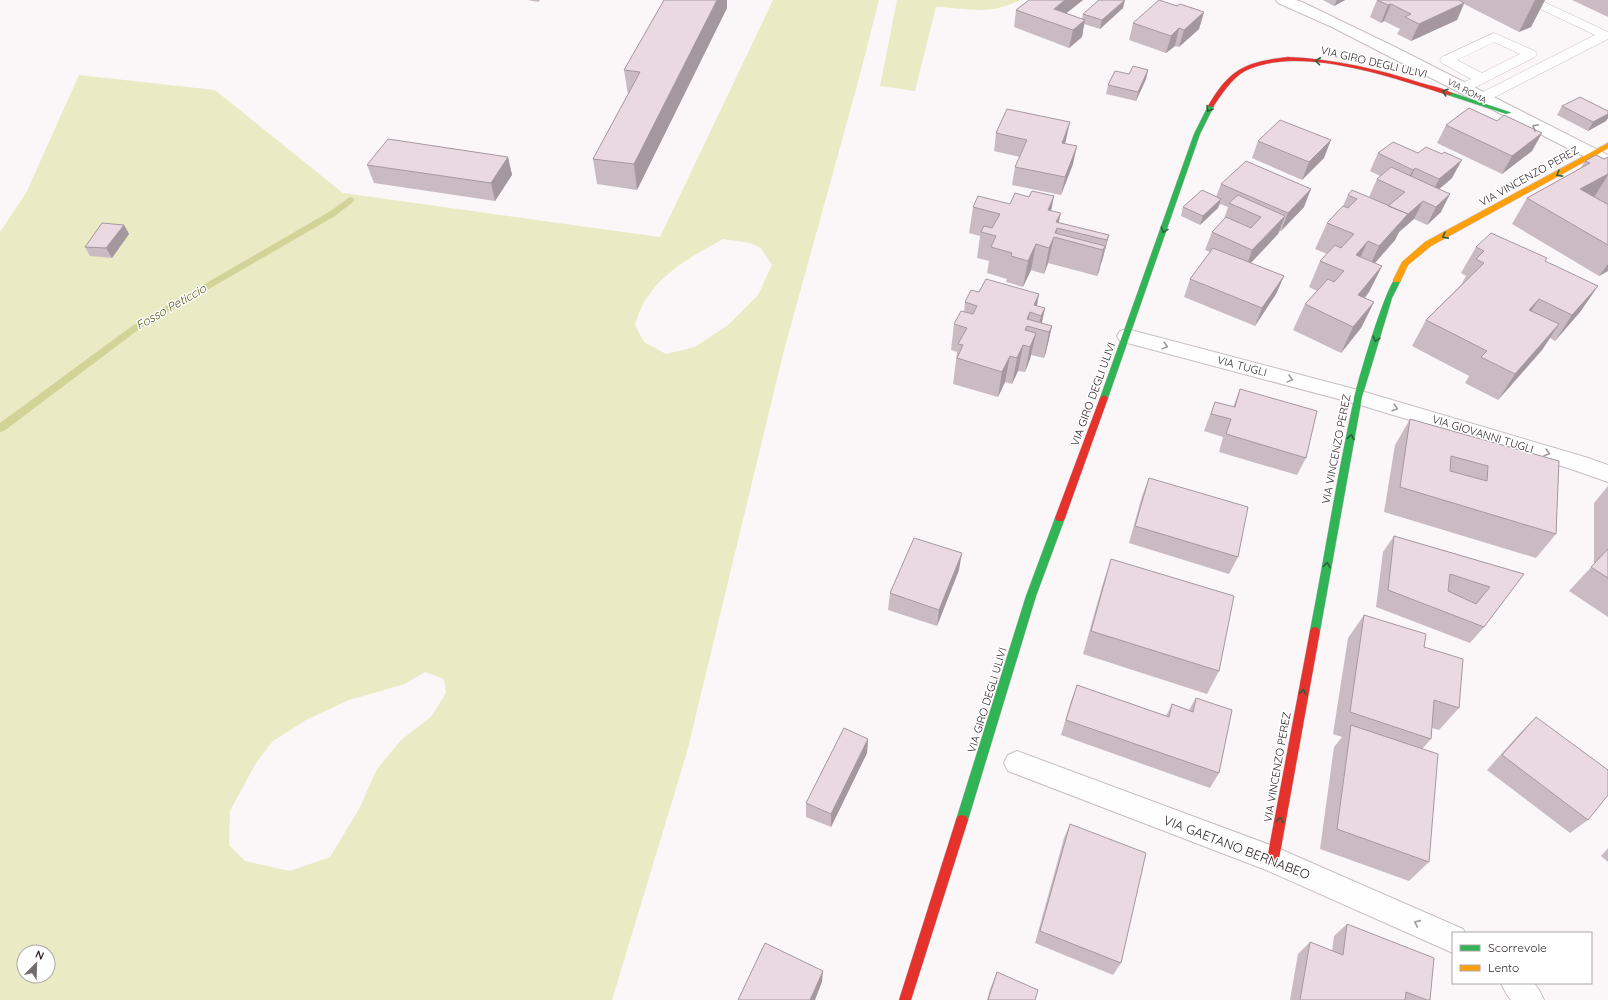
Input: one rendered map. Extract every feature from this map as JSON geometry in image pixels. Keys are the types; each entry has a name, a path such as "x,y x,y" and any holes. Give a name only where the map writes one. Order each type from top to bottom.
{"street":[{"name":"VIA ROMA","path":"1283,0 1324,18 1463,88 1508,113 1608,162"},
{"name":"VIA GIRO DEGLI ULIVI","path":"905,1000 982,758 1031,596 1127,336 1197,134 1208,109 1229,80 1244,69 1268,60 1301,58 1402,79 1508,113"},
{"name":"VIA VINCENZO PEREZ","path":"1273,858 1358,397 1388,298 1405,264 1428,244 1593,155 1608,145"},
{"name":"VIA TUGLI","path":"1127,336 1358,397"},
{"name":"VIA GIOVANNI TUGLI","path":"1358,397 1577,463 1608,474"},
{"name":"VIA GAETANO BERNABEO","path":"1017,764 1273,858 1452,939"},
{"path":"1517,984 1529,1000"}],"lane":[{"path":"1482,98 1605,35 1540,4"},
{"path":"1463,88 1482,79 1530,54 1494,37 1447,60 1482,79"}],"green space":[{"path":"773,0 879,0 783,354 687,752 612,1000 0,1000 0,232 26,193 79,75 215,90 343,193 660,237","holes":["723,239 750,243 761,248 772,265 758,295 728,325 695,347 666,354 644,342 635,325 646,299 662,280 680,264","425,672 444,679 446,693 431,717 401,740 377,769 359,809 330,857 290,871 245,861 229,845 230,811 256,763 273,741 306,720 349,700 405,684"]},
{"path":"897,0 1020,0 1009,5 988,10 936,7 915,91 880,86"}],"building":[{"path":"664,0 717,0 634,164 593,159 640,72 624,70"},
{"path":"1029,0 1065,0 1054,9 1085,20 1073,30 1016,10"},
{"path":"1099,0 1125,0 1102,20 1083,14"},
{"path":"1159,0 1177,6 1180,4 1204,12 1184,30 1179,28 1171,36 1133,23"},
{"path":"1377,0 1459,0 1464,3 1419,24 1405,17 1411,14 1391,4 1388,5"},
{"path":"1133,66 1148,70 1138,92 1108,85 1115,71 1129,74"},
{"path":"1580,97 1608,111 1608,114 1593,122 1562,106"},
{"path":"1469,108 1497,121 1504,115 1542,133 1512,156 1446,125"},
{"path":"1007,109 1070,122 1062,143 1077,146 1065,177 1015,167 1027,140 996,133"},
{"path":"1280,120 1331,140 1309,162 1258,141"},
{"path":"388,139 508,157 491,183 367,165"},
{"path":"1393,142 1418,153 1426,147 1442,154 1444,152 1462,160 1439,179 1415,168 1413,170 1378,153"},
{"path":"1596,155 1604,159 1608,157 1608,174 1580,189 1608,204 1608,245 1527,198 1590,163 1585,161"},
{"path":"1246,161 1311,189 1288,213 1221,184"},
{"path":"1391,167 1450,194 1436,207 1423,201 1408,214 1388,206 1405,192 1377,179"},
{"path":"1202,190 1221,199 1203,216 1183,207"},
{"path":"1352,190 1408,214 1379,246 1368,241 1356,255 1382,266 1358,295 1374,302 1353,327 1305,304 1328,279 1334,282 1344,271 1320,261 1335,245 1341,248 1354,234 1327,223 1343,206 1348,208 1357,199 1348,195"},
{"path":"1032,191 1054,196 1048,210 1061,213 1056,222 1109,235 1107,240 1057,228 1055,233 1105,246 1103,250 1054,237 1049,248 1036,244 1028,261 1011,256 1012,253 991,247 996,236 981,232 984,226 992,228 1000,214 973,207 978,196 1010,204 1015,193 1029,197"},
{"path":"1238,195 1285,216 1252,250 1212,232 1226,217 1251,228 1261,217 1229,203"},
{"path":"102,223 124,225 106,248 85,247"},
{"path":"1491,233 1547,258 1545,261 1598,286 1572,315 1539,299 1529,310 1559,324 1515,374 1481,357 1487,351 1426,320 1484,263 1476,259 1484,251 1476,247"},
{"path":"1213,248 1284,276 1262,308 1190,279"},
{"path":"986,279 1039,294 1034,305 1045,308 1041,316 1030,312 1027,319 1052,326 1049,332 1027,326 1025,330 1036,333 1030,347 1023,345 1017,358 1010,356 1002,372 957,358 963,345 958,344 967,328 954,324 961,311 973,314 977,306 965,302 971,290 979,292"},
{"path":"1240,389 1317,411 1306,458 1226,434 1231,419 1211,414 1215,402 1235,407"},
{"path":"1410,419 1559,461 1556,534 1400,487","holes":["1451,456 1488,466 1487,481 1450,471"]},
{"path":"1149,478 1248,507 1238,557 1135,526"},
{"path":"1394,536 1524,574 1484,627 1388,590","holes":["1450,574 1490,587 1476,604 1448,591"]},
{"path":"914,538 962,553 939,610 890,593"},
{"path":"1608,549 1608,578 1591,567"},
{"path":"1111,559 1234,596 1219,671 1091,631"},
{"path":"1364,615 1426,634 1424,647 1463,659 1459,708 1434,700 1431,739 1350,712"},
{"path":"1077,685 1169,717 1172,704 1193,712 1196,698 1232,710 1219,773 1066,720"},
{"path":"1536,717 1608,770 1608,795 1588,820 1502,755"},
{"path":"1351,725 1438,754 1429,862 1337,829"},
{"path":"844,728 868,739 831,814 806,803"},
{"path":"1070,824 1146,853 1121,963 1040,931"},
{"path":"1347,924 1434,958 1430,1000 1406,992 1405,1000 1300,1000 1310,942 1343,955"},
{"path":"765,943 823,971 810,1000 738,1000"},
{"path":"997,972 1038,990 1035,1000 988,1000"}],"waterway":[{"name":"Fosso Peticcio","path":"0,428 135,328 332,214 350,200"}],"traffic: fast":[{"path":"1450,94 1508,113"},
{"path":"1104,398 1197,134 1211,106"},
{"path":"1315,631 1358,397 1388,298 1397,280"},
{"path":"962,820 1031,596 1060,518"}],"traffic: slow":[{"path":"1397,280 1405,264 1428,244 1593,155 1608,145"}],"traffic: jam":[{"path":"1211,106 1225,86 1238,73 1264,62 1288,59 1316,60 1375,71 1450,94"},
{"path":"1060,518 1104,398"},
{"path":"1273,859 1315,631"},
{"path":"905,1000 962,820"}]}
